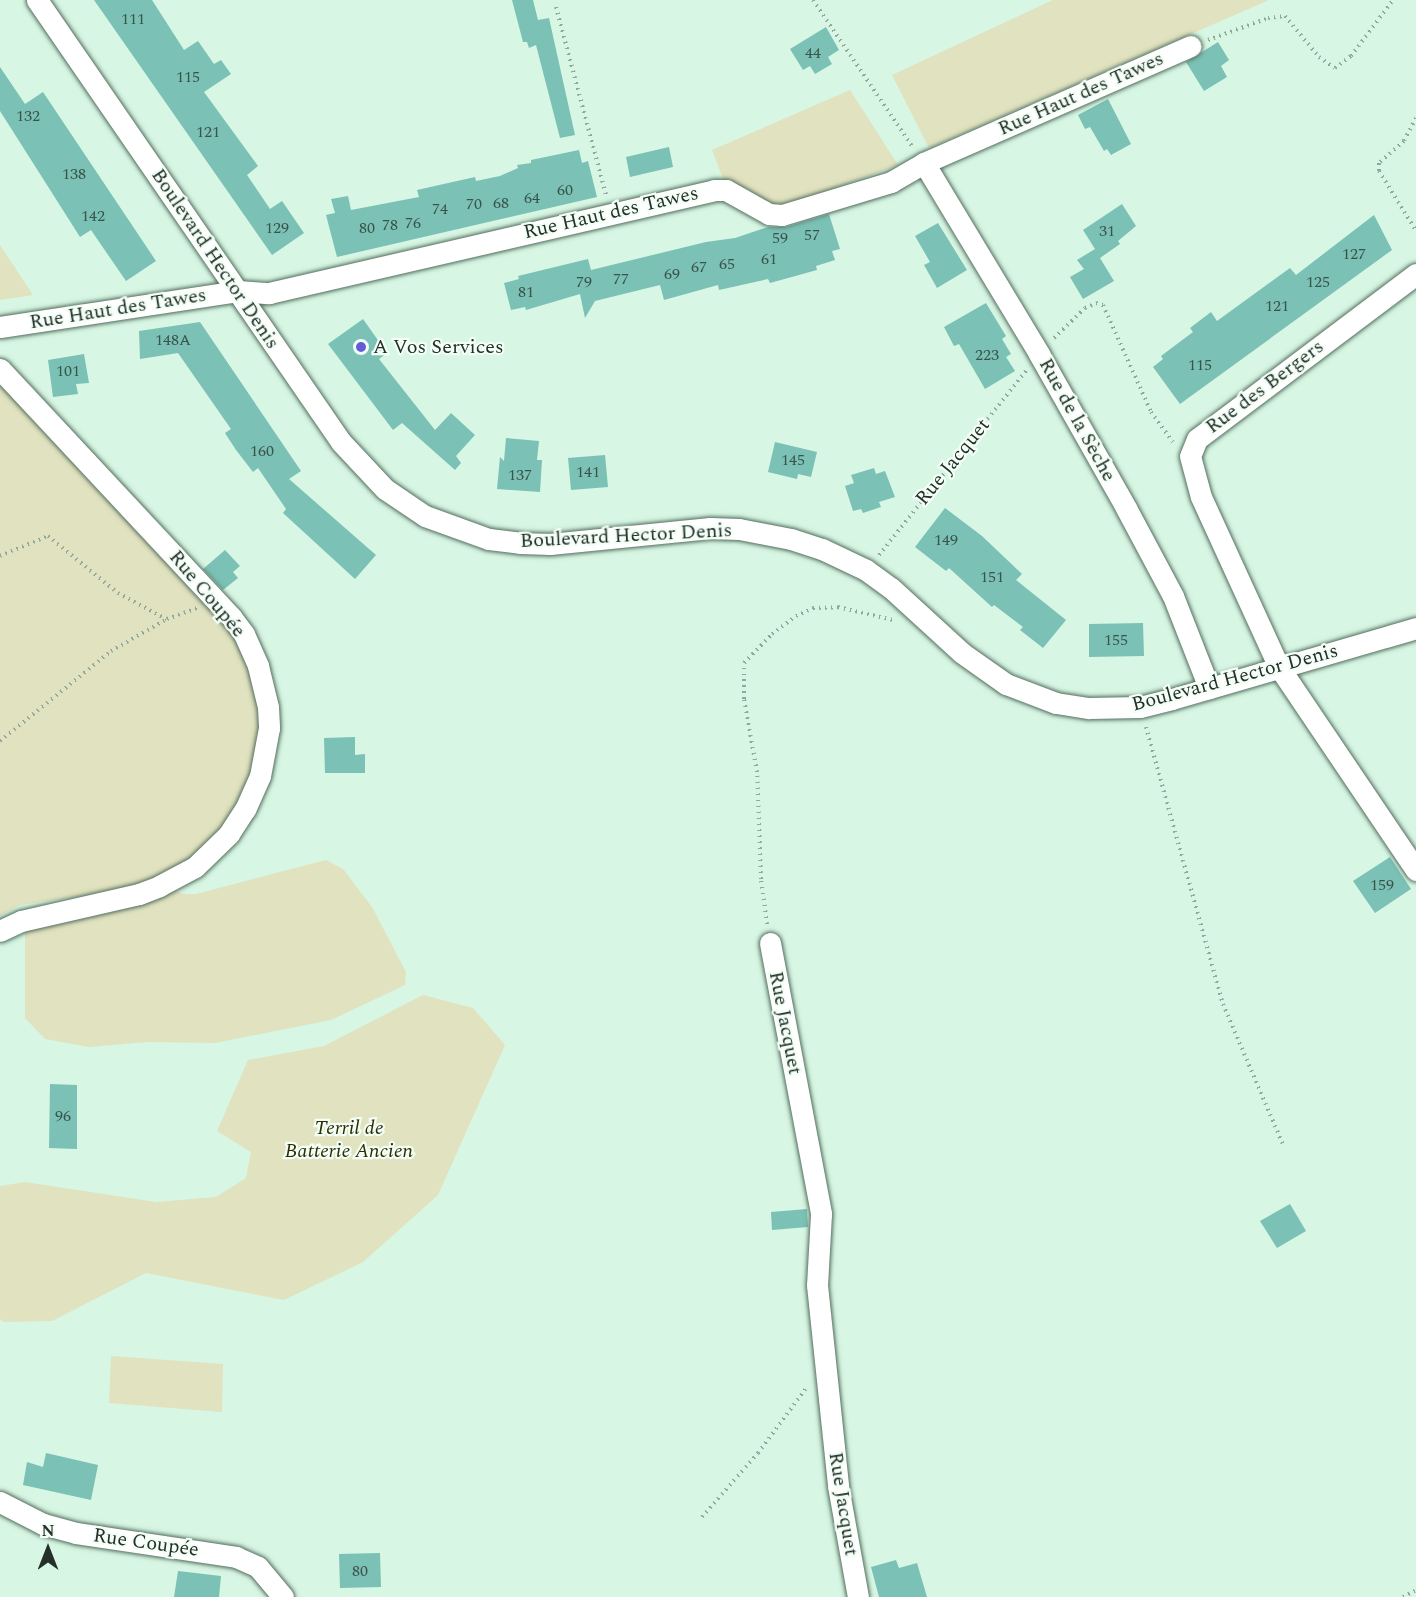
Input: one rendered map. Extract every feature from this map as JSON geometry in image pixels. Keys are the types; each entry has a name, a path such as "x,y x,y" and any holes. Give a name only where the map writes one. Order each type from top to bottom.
{"street":[{"name":"Boulevard Hector Denis","path":"37,0 341,442 361,466 405,504 447,525 489,539 550,544 686,529 739,530 802,542 866,570 891,588 962,653 1006,684 1056,703 1089,708 1140,707 1416,628"},
{"name":"Rue Haut des Tawes","path":"0,327 237,291 269,294 610,212 714,190 726,190 769,214 782,215 891,182 924,163 1190,46"},
{"name":"Rue de la Sèche","path":"924,163 1039,354 1173,596 1209,688"},
{"name":"Rue des Bergers","path":"1190,456 1197,438 1416,274"},
{"name":"Rue Coupée","path":"0,369 214,596 232,618 251,648 268,707 266,754 260,776 237,823 195,867 160,886 114,901 21,921 0,931"},
{"path":"1190,456 1201,497 1279,667 1416,870"},
{"name":"Rue Jacquet","path":"770,943 821,1214 817,1239 817,1285 825,1368 838,1485 858,1597"},
{"name":"Rue Coupée","path":"0,1502 43,1524 75,1533 236,1557 258,1567 283,1597"}],"path":[{"path":"813,0 924,163"},
{"path":"1190,46 1268,18 1285,16 1319,57 1335,68 1351,56 1393,0"},
{"path":"556,7 590,128 610,212"},
{"path":"1416,118 1404,141 1379,164 1379,171 1416,231"},
{"name":"Rue Jacquet","path":"866,570 1039,354 1085,308 1096,303 1102,305 1151,412 1174,444 1190,456"},
{"path":"0,556 48,536 118,593 166,619"},
{"path":"0,741 111,651 166,619 192,611 214,596"},
{"path":"770,943 761,879 757,772 744,699 744,663 772,634 796,616 813,608 838,607 904,623"},
{"path":"1140,707 1223,1004 1284,1147"},
{"path":"702,1517 758,1453 807,1386 825,1368"},
{"path":"1403,1597 1416,1590"}],"green space":[{"path":"1053,0 1269,0 929,148 892,75"},
{"path":"850,90 898,165 780,208 759,199 749,190 724,181 712,150"},
{"path":"0,245 33,295 0,300"},
{"path":"0,378 229,624 259,687 260,753 229,824 184,867 129,889 20,905 0,916"},
{"path":"326,860 343,869 372,907 406,972 405,985 331,1020 215,1043 148,1042 89,1047 45,1039 25,1018 25,927 171,888 183,894 196,894"},
{"name":"Terril de Batterie Ancien","path":"423,995 473,1008 505,1045 438,1195 363,1262 284,1300 146,1273 52,1321 4,1322 0,1319 0,1186 25,1182 156,1202 216,1197 246,1178 251,1152 217,1131 248,1060 324,1046"},
{"path":"111,1356 223,1364 222,1412 109,1403"}],"building":[{"path":"94,0 152,0 184,50 198,41 214,64 221,60 231,74 204,92 258,166 247,175 270,209 282,201 304,233 272,255"},
{"path":"512,0 533,0 538,20 549,18 575,135 560,138 536,45 529,48 527,42 523,42"},
{"path":"826,27 839,50 828,57 832,64 815,74 810,66 803,70 790,49"},
{"path":"1218,42 1229,60 1221,66 1227,77 1204,91 1186,62"},
{"path":"0,67 25,104 43,92 156,261 126,281 91,230 80,237 0,111"},
{"path":"1108,99 1131,144 1111,155 1107,149 1104,151 1090,127 1085,129 1078,115"},
{"path":"669,147 673,167 630,177 626,157"},
{"path":"579,150 582,163 588,161 597,197 337,257 326,215 335,213 331,199 348,196 351,210 419,197 417,190 475,177 476,181 500,176 518,168 517,165 531,163 531,160"},
{"path":"1122,204 1136,226 1118,241 1120,244 1100,258 1114,281 1083,299 1070,277 1084,269 1077,260 1095,249 1083,230"},
{"path":"829,214 840,249 832,251 835,260 816,266 817,270 770,283 768,279 719,290 718,285 664,300 660,285 595,301 585,318 580,294 526,310 525,307 511,310 504,283 519,279 518,276 588,259 591,270 706,242 735,238 768,227 786,227"},
{"path":"1374,215 1392,250 1180,404 1153,367 1163,359 1161,356 1193,332 1190,328 1211,312 1217,321 1290,268 1296,275"},
{"path":"938,223 967,270 937,288 924,265 930,262 915,236"},
{"path":"986,303 1006,336 1002,339 1011,354 1006,357 1015,371 985,389 959,344 954,346 944,327"},
{"path":"363,319 387,353 379,359 435,430 451,413 475,435 456,456 461,463 455,470 402,423 393,430 328,344"},
{"path":"200,322 301,471 289,479 376,555 355,579 283,513 286,509 258,468 253,472 236,450 225,433 231,429 178,353 140,359 139,331"},
{"path":"84,354 89,383 76,384 78,394 53,397 48,360"},
{"path":"506,438 539,441 537,460 542,460 540,492 497,489 500,457 504,461"},
{"path":"775,442 817,452 811,477 798,474 797,479 768,472"},
{"path":"605,455 608,487 571,490 568,458"},
{"path":"874,468 876,474 885,471 895,497 879,502 881,507 863,513 861,509 853,511 845,486 854,483 851,475"},
{"path":"945,508 982,536 1022,574 1016,580 1066,620 1043,648 1020,630 1023,627 994,605 992,607 949,568 946,571 915,547"},
{"path":"225,550 240,566 233,572 238,578 223,590 203,569"},
{"path":"1143,623 1144,656 1089,657 1089,624"},
{"path":"355,737 355,755 365,754 365,773 325,773 324,738"},
{"path":"1390,857 1411,889 1375,913 1353,881"},
{"path":"50,1084 77,1085 77,1149 49,1148"},
{"path":"1290,1204 1306,1231 1277,1248 1260,1221"},
{"path":"807,1209 808,1227 772,1230 771,1212"},
{"path":"46,1453 98,1465 91,1500 23,1485 27,1462 43,1467"},
{"path":"380,1553 381,1587 340,1588 339,1554"},
{"path":"896,1560 899,1568 917,1563 927,1597 879,1597 871,1567"},
{"path":"178,1571 221,1576 219,1597 174,1597"}],"place":[{"name":"A Vos Services","path":"361,347"}]}
